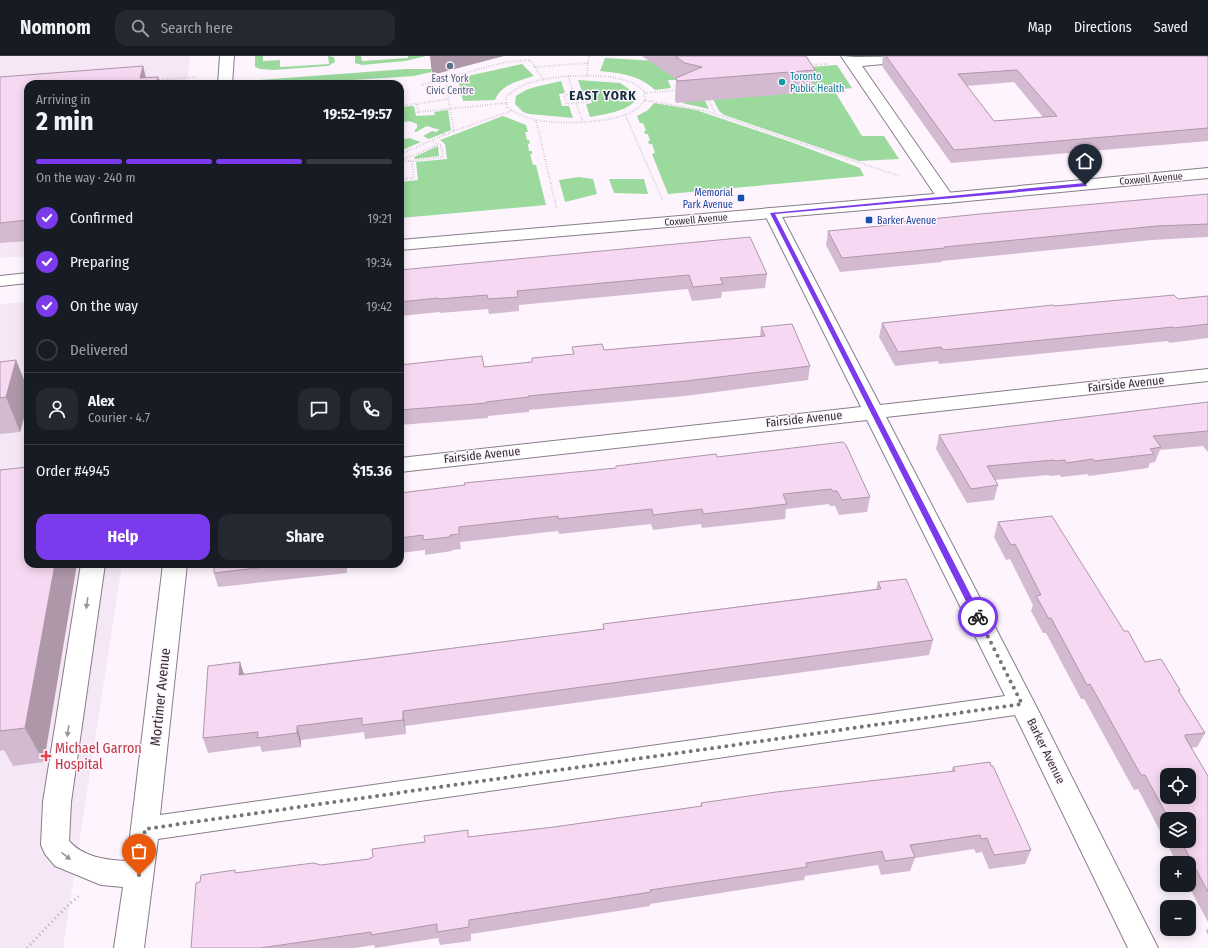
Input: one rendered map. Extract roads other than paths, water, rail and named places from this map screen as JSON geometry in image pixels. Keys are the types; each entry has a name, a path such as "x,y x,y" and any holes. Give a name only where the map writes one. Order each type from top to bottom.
{"street":[{"path":"225,80 227,56"},
{"path":"851,59 925,56"},
{"path":"851,59 946,198"},
{"name":"Coxwell Avenue","path":"404,245 946,198 1208,173"},
{"name":"Barker Avenue","path":"772,213 1022,704 1143,948"},
{"path":"0,281 24,278"},
{"name":"Fairside Avenue","path":"404,465 1208,375"},
{"path":"92,568 57,802 55,845 65,857 101,872 139,875"},
{"name":"Mortimer Avenue","path":"129,948 145,829 175,568"},
{"path":"145,829 1022,704"}],"place":[{"name":"East York Civic Centre","path":"450,66"},
{"name":"Toronto Public Health","path":"782,82"},
{"name":"Memorial Park Avenue","path":"741,198"},
{"name":"Barker Avenue","path":"869,220"},
{"name":"Michael Garron Hospital","path":"46,756"}],"district":[{"name":"EAST YORK","path":"603,95"}]}
